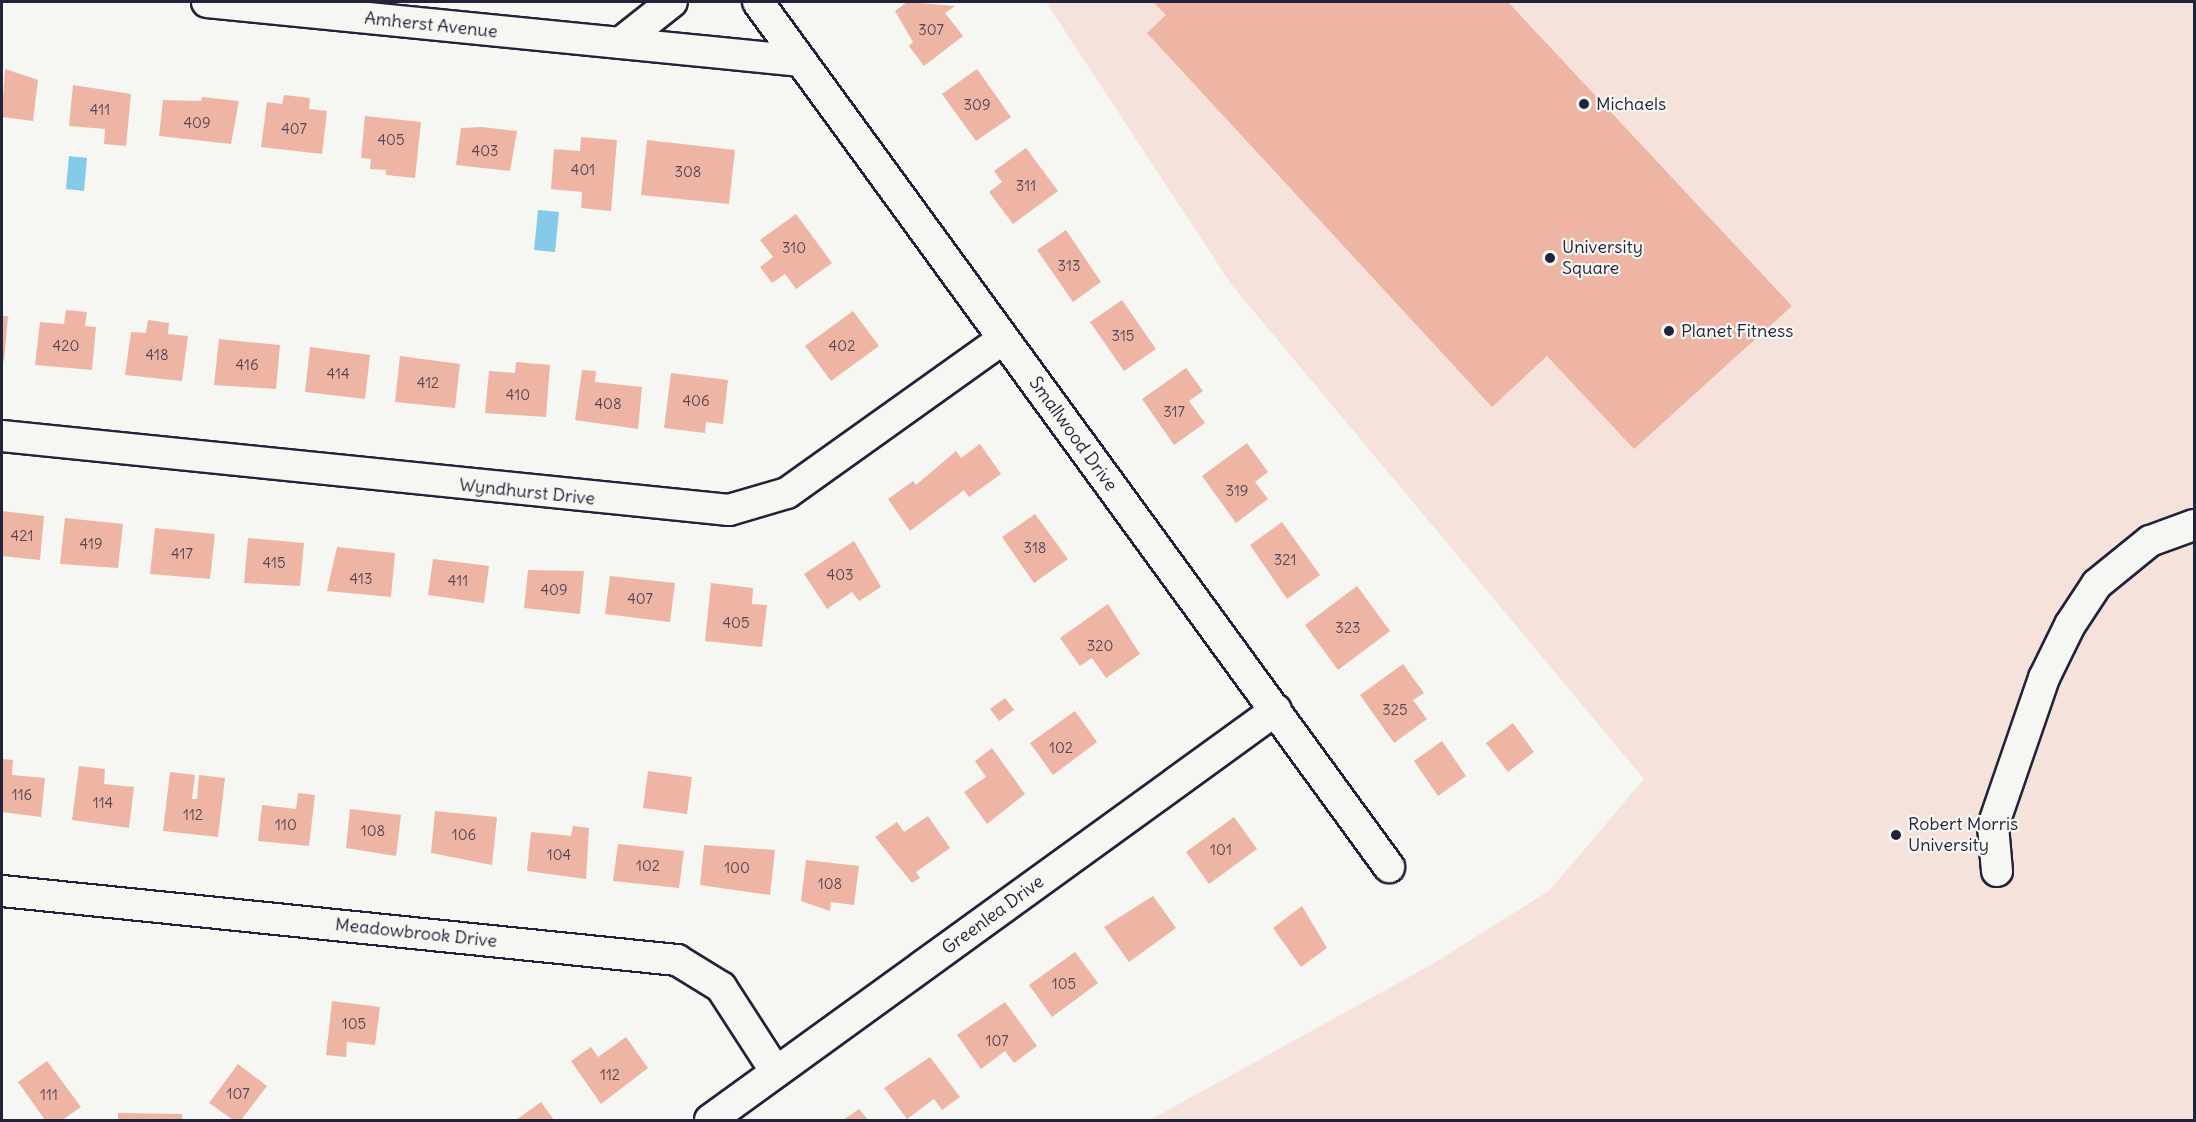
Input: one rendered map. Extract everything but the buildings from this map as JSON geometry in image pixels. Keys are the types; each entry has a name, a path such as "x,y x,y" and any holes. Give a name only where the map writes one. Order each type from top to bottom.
{"street":[{"name":"Amherst Avenue","path":"207,2 801,62"},
{"path":"620,43 672,2"},
{"name":"Smallwood Drive","path":"758,2 1389,867"},
{"name":"Wyndhurst Drive","path":"2,436 729,510 787,493 1003,339"},
{"path":"1997,871 1993,826 2044,678 2070,626 2097,584 2150,541 2194,525"},
{"name":"Greenlea Drive","path":"710,1120 1276,710"},
{"name":"Meadowbrook Drive","path":"2,891 677,960 721,987 777,1072"}],"shaded area":[{"path":"1046,2 2194,2 2194,1120 1150,1120 1431,965 1550,890 1644,779 1231,284"}],"water":[{"path":"69,156 87,158 84,191 66,189"},
{"path":"538,210 559,212 555,252 534,250"}],"place":[{"name":"Michaels","path":"1584,104"},
{"name":"University Square","path":"1550,258"},
{"name":"Planet Fitness","path":"1669,331"},
{"name":"Robert Morris University","path":"1896,835"}]}
